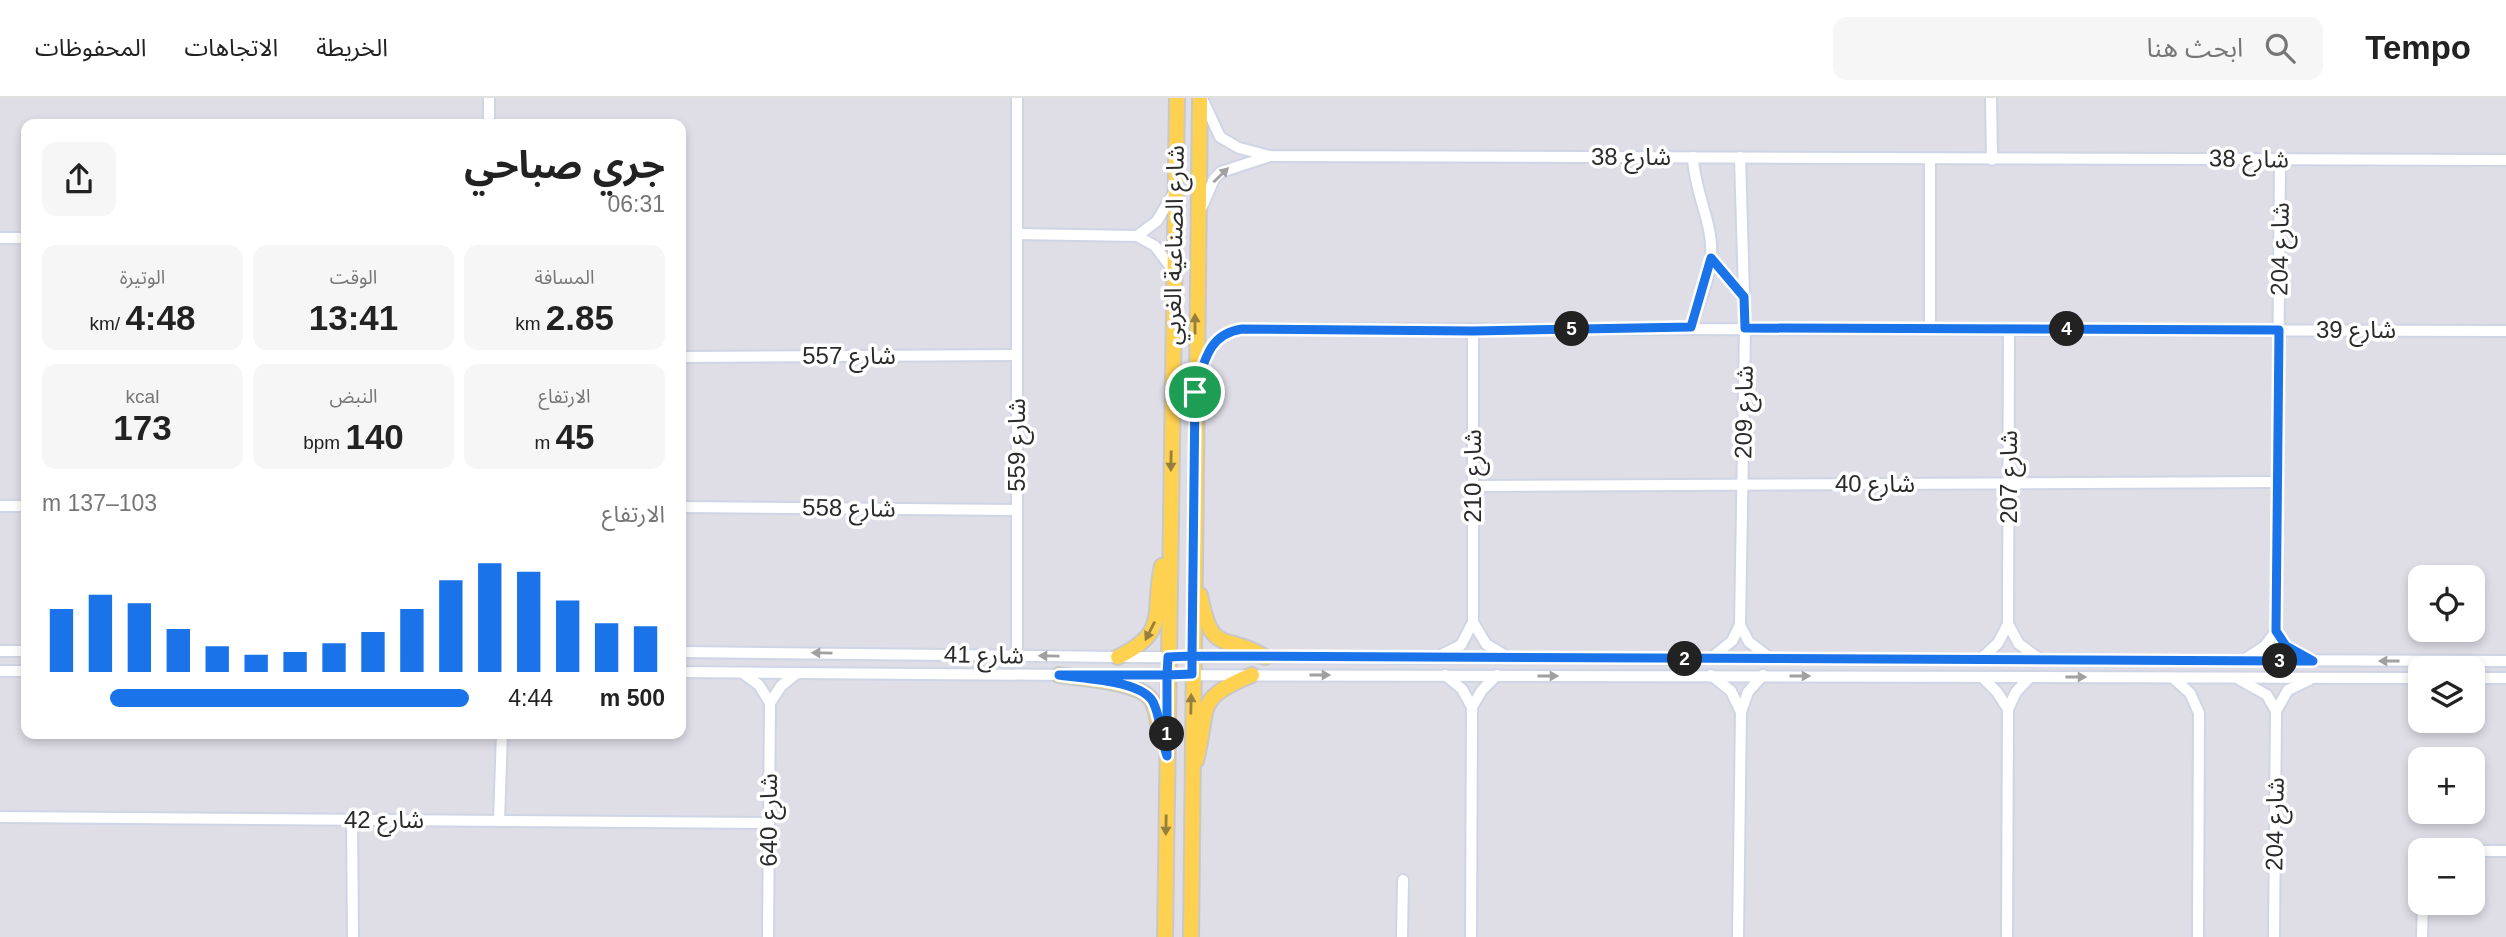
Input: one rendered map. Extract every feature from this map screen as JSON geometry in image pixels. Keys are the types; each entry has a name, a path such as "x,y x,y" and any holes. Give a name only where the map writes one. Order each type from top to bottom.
{"main road":[{"name":"شارع الصناعية الغربي","path":"1166,937 1167,675 1177,98"},
{"name":"شارع الصناعية الغربي","path":"1191,937 1196,222 1201,98"},
{"path":"1118,657 1146,641 1153,628 1160,575 1170,541"},
{"path":"1194,568 1204,618 1212,634 1227,644 1265,657"},
{"path":"1059,675 1129,685 1146,692 1155,707 1167,756"},
{"path":"1191,783 1206,709 1212,695 1252,675"}],"street":[{"path":"489,98 489,119"},
{"name":"شارع 559","path":"1017,98 1017,656"},
{"name":"شارع 38","path":"1201,98 1220,137 1228,144 1270,156 2506,160"},
{"path":"1991,98 1992,159"},
{"name":"شارع 38","path":"1196,222 1209,188 1221,172 1270,156"},
{"path":"1691,327 1711,258 1705,211 1693,177 1693,157"},
{"name":"شارع 209","path":"1740,157 1745,328 1740,625"},
{"path":"1930,160 1930,329"},
{"name":"شارع 204","path":"2276,631 2280,160"},
{"path":"1137,236 1165,212 1175,189"},
{"path":"1017,234 1137,236 1155,246 1173,270"},
{"path":"0,238 21,238"},
{"path":"1711,258 1744,297"},
{"name":"شارع 39","path":"1195,392 1213,342 1230,330 1473,331 1691,327 2506,331"},
{"name":"شارع 207","path":"2008,624 2009,329"},
{"name":"شارع 210","path":"1473,331 1473,622"},
{"name":"شارع 557","path":"686,357 1017,355"},
{"name":"شارع 40","path":"1473,486 2277,482"},
{"path":"0,506 21,506"},
{"name":"شارع 558","path":"686,507 1017,510"},
{"path":"1434,657 1461,645 1473,622"},
{"path":"1473,622 1486,644 1510,658"},
{"path":"2008,624 2019,644 2038,658"},
{"path":"1981,659 1998,643 2008,624"},
{"path":"1710,659 1732,641 1740,625"},
{"path":"1740,625 1749,642 1772,659"},
{"path":"2242,661 2265,646 2276,631 2286,646 2313,661"},
{"path":"0,651 21,651"},
{"name":"شارع 41","path":"686,652 1118,657 2506,661"},
{"path":"0,671 21,671"},
{"name":"شارع 41","path":"686,672 2408,678"},
{"path":"741,673 759,685 770,703 781,686 797,673"},
{"path":"1446,675 1462,689 1472,707 1471,937"},
{"path":"1472,707 1497,675"},
{"path":"1711,675 1731,691 1741,712"},
{"path":"1738,937 1741,712 1748,692 1763,675"},
{"path":"1982,677 1997,692 2008,709"},
{"path":"2007,937 2008,709 2016,692 2029,677"},
{"path":"2173,678 2190,692 2199,713 2198,937"},
{"path":"2235,678 2260,690 2277,711 2288,690 2311,678"},
{"path":"2485,678 2506,678"},
{"name":"شارع 640","path":"768,937 770,703"},
{"name":"شارع 204","path":"2274,937 2277,711"},
{"path":"499,821 502,739"},
{"name":"شارع 42","path":"0,817 769,823"},
{"path":"352,820 353,937"},
{"path":"2485,851 2506,851"},
{"path":"1402,937 1403,880"},
{"path":"2422,937 2423,915"}],"shaded area":[{"path":"0,98 2506,98 2506,937 0,937"}],"route":[{"path":"1195,392 1192,656 1168,657 1167,675 1059,675 1129,685 1146,692 1155,707 1167,756 1167,675 1192,674 1192,656 2313,661 2286,646 2276,631 2279,330 1745,328 1744,297 1711,258 1691,327 1473,331 1230,330 1213,342 1195,392"}]}
